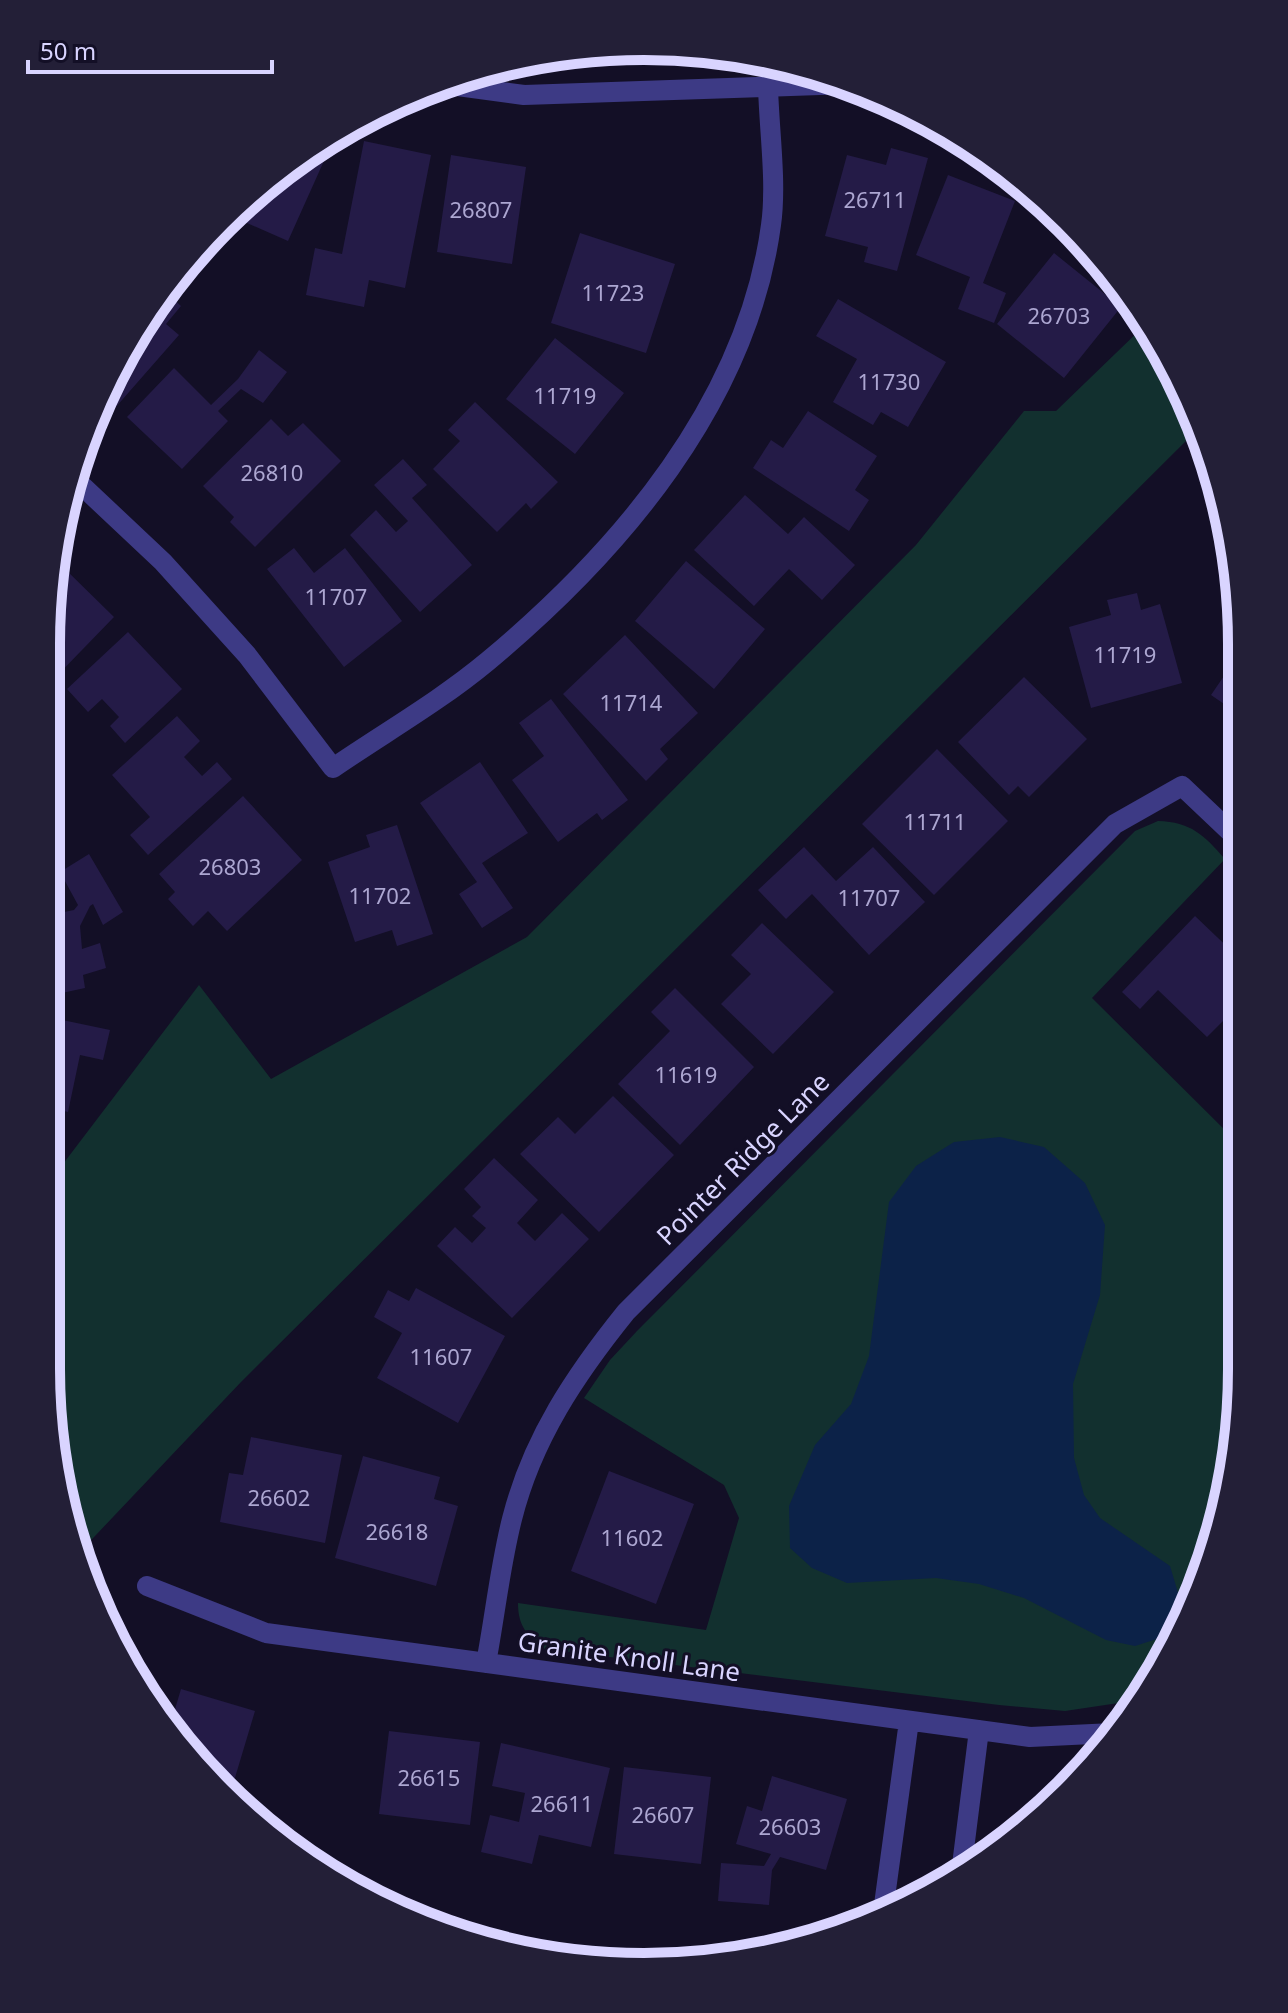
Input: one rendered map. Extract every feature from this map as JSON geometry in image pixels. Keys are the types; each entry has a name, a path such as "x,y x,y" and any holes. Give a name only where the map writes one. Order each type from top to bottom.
{"street":[{"path":"468,87 524,95 812,85"},
{"path":"82,486 163,562 247,655 333,768 487,662 599,556 666,475 725,379 756,301 772,223 768,86"},
{"name":"Pointer Ridge Lane","path":"486,1663 512,1518 539,1441 587,1361 626,1312 1115,824 1182,786 1228,830"},
{"name":"Granite Knoll Lane","path":"147,1586 266,1633 1030,1737 1100,1734"},
{"path":"884,1901 909,1721"},
{"path":"963,1858 979,1730"}],"green space":[{"path":"1138,332 1168,386 1190,437 241,1382 87,1544 71,1483 61,1407 60,1168 199,985 271,1079 527,937 916,545 1024,411 1056,411"},
{"path":"1158,821 1179,824 1196,831 1225,859 1092,998 1228,1133 1228,1369 1227,1407 1217,1483 1197,1557 1168,1627 1123,1702 1065,1711 999,1705 545,1649 525,1630 518,1603 706,1630 739,1518 724,1485 584,1398 610,1360 637,1331 1135,831"}],"water":[{"path":"1000,1137 1044,1147 1085,1183 1105,1225 1100,1295 1073,1384 1074,1458 1084,1495 1100,1518 1170,1566 1179,1603 1163,1637 1135,1646 1106,1640 1024,1598 979,1584 936,1578 847,1583 812,1568 790,1548 789,1506 815,1445 851,1404 869,1356 889,1202 916,1166 954,1142"}],"building":[{"path":"364,141 431,155 405,288 369,280 364,307 306,295 315,248 342,254"},
{"path":"891,148 928,158 897,271 864,262 868,247 825,236 847,155 886,165"},
{"path":"327,153 288,241 242,221 288,181"},
{"path":"451,155 526,167 512,264 437,252"},
{"path":"948,175 1015,201 983,283 1006,293 994,323 958,309 970,277 916,255"},
{"path":"580,233 675,264 646,353 551,323"},
{"path":"1054,253 1121,307 1064,378 997,324"},
{"path":"173,299 181,306 166,324 179,335 115,408 111,405 138,352"},
{"path":"838,299 946,362 908,427 881,412 873,425 833,402 857,359 816,336"},
{"path":"555,338 624,393 575,454 506,399"},
{"path":"259,350 287,372 263,403 241,389 218,411 228,421 182,469 127,417 174,368 211,405 238,379"},
{"path":"475,402 558,482 531,509 526,503 497,532 433,469 460,441 448,430"},
{"path":"808,411 877,456 855,490 869,500 849,531 753,468 771,440 783,448"},
{"path":"271,419 288,436 303,423 341,461 255,547 230,522 234,517 203,486"},
{"path":"403,459 427,485 412,498 472,565 420,612 350,535 376,510 396,532 408,521 374,485"},
{"path":"745,495 788,534 804,517 855,565 822,600 789,569 754,606 694,550"},
{"path":"294,548 314,573 345,548 402,621 344,667 267,569"},
{"path":"686,561 765,629 714,689 635,621"},
{"path":"65,569 114,617 60,673"},
{"path":"1137,593 1141,610 1160,604 1182,683 1091,708 1069,627 1111,615 1107,600"},
{"path":"128,632 182,689 125,743 110,726 119,717 102,699 88,712 67,689"},
{"path":"625,635 698,713 660,749 668,759 646,781 563,694"},
{"path":"1228,670 1228,707 1211,695"},
{"path":"1024,677 1087,739 1029,797 1018,786 1009,795 958,742"},
{"path":"551,699 628,800 602,820 597,813 558,842 512,780 544,756 519,723"},
{"path":"177,716 200,741 184,757 202,776 217,762 232,779 148,855 130,835 150,817 112,775"},
{"path":"937,749 1008,821 934,895 862,824"},
{"path":"480,762 528,833 482,863 513,908 482,928 459,894 477,882 420,803"},
{"path":"243,796 302,860 227,931 208,911 193,926 168,899 175,892 159,874"},
{"path":"397,825 433,934 397,946 392,930 355,942 328,862 370,847 366,835"},
{"path":"804,847 836,881 873,847 925,902 869,955 812,894 786,919 758,890"},
{"path":"89,854 123,912 103,925 93,904 90,906 80,926 82,949 100,943 106,968 83,975 85,988 60,993 60,913 74,910 78,905 60,872"},
{"path":"1195,916 1228,948 1228,1016 1207,1037 1158,990 1140,1009 1122,992"},
{"path":"762,923 834,992 773,1054 721,1004 751,974 731,955"},
{"path":"675,988 754,1067 680,1145 618,1084 670,1031 651,1012"},
{"path":"60,1020 110,1030 103,1060 80,1055 68,1112 60,1110"},
{"path":"613,1096 674,1155 599,1232 520,1154 558,1117 575,1134"},
{"path":"494,1158 538,1200 517,1223 535,1241 562,1213 589,1239 512,1318 437,1246 455,1227 472,1243 486,1228 472,1216 481,1207 464,1189"},
{"path":"416,1288 505,1336 458,1423 377,1378 402,1333 374,1317 388,1290 409,1301"},
{"path":"251,1437 342,1455 325,1543 220,1522 229,1473 243,1475"},
{"path":"363,1456 440,1477 434,1499 458,1506 436,1586 335,1558"},
{"path":"609,1471 694,1504 656,1604 571,1571"},
{"path":"181,1689 255,1711 233,1784 205,1754 173,1714"},
{"path":"389,1731 480,1742 470,1825 379,1814"},
{"path":"501,1743 610,1768 591,1847 539,1835 532,1864 481,1852 490,1815 519,1822 525,1793 492,1786"},
{"path":"624,1767 711,1777 701,1864 614,1854"},
{"path":"772,1776 847,1799 826,1870 780,1857 772,1870 769,1905 718,1901 721,1863 764,1866 771,1854 736,1844 747,1806 762,1811"}]}
